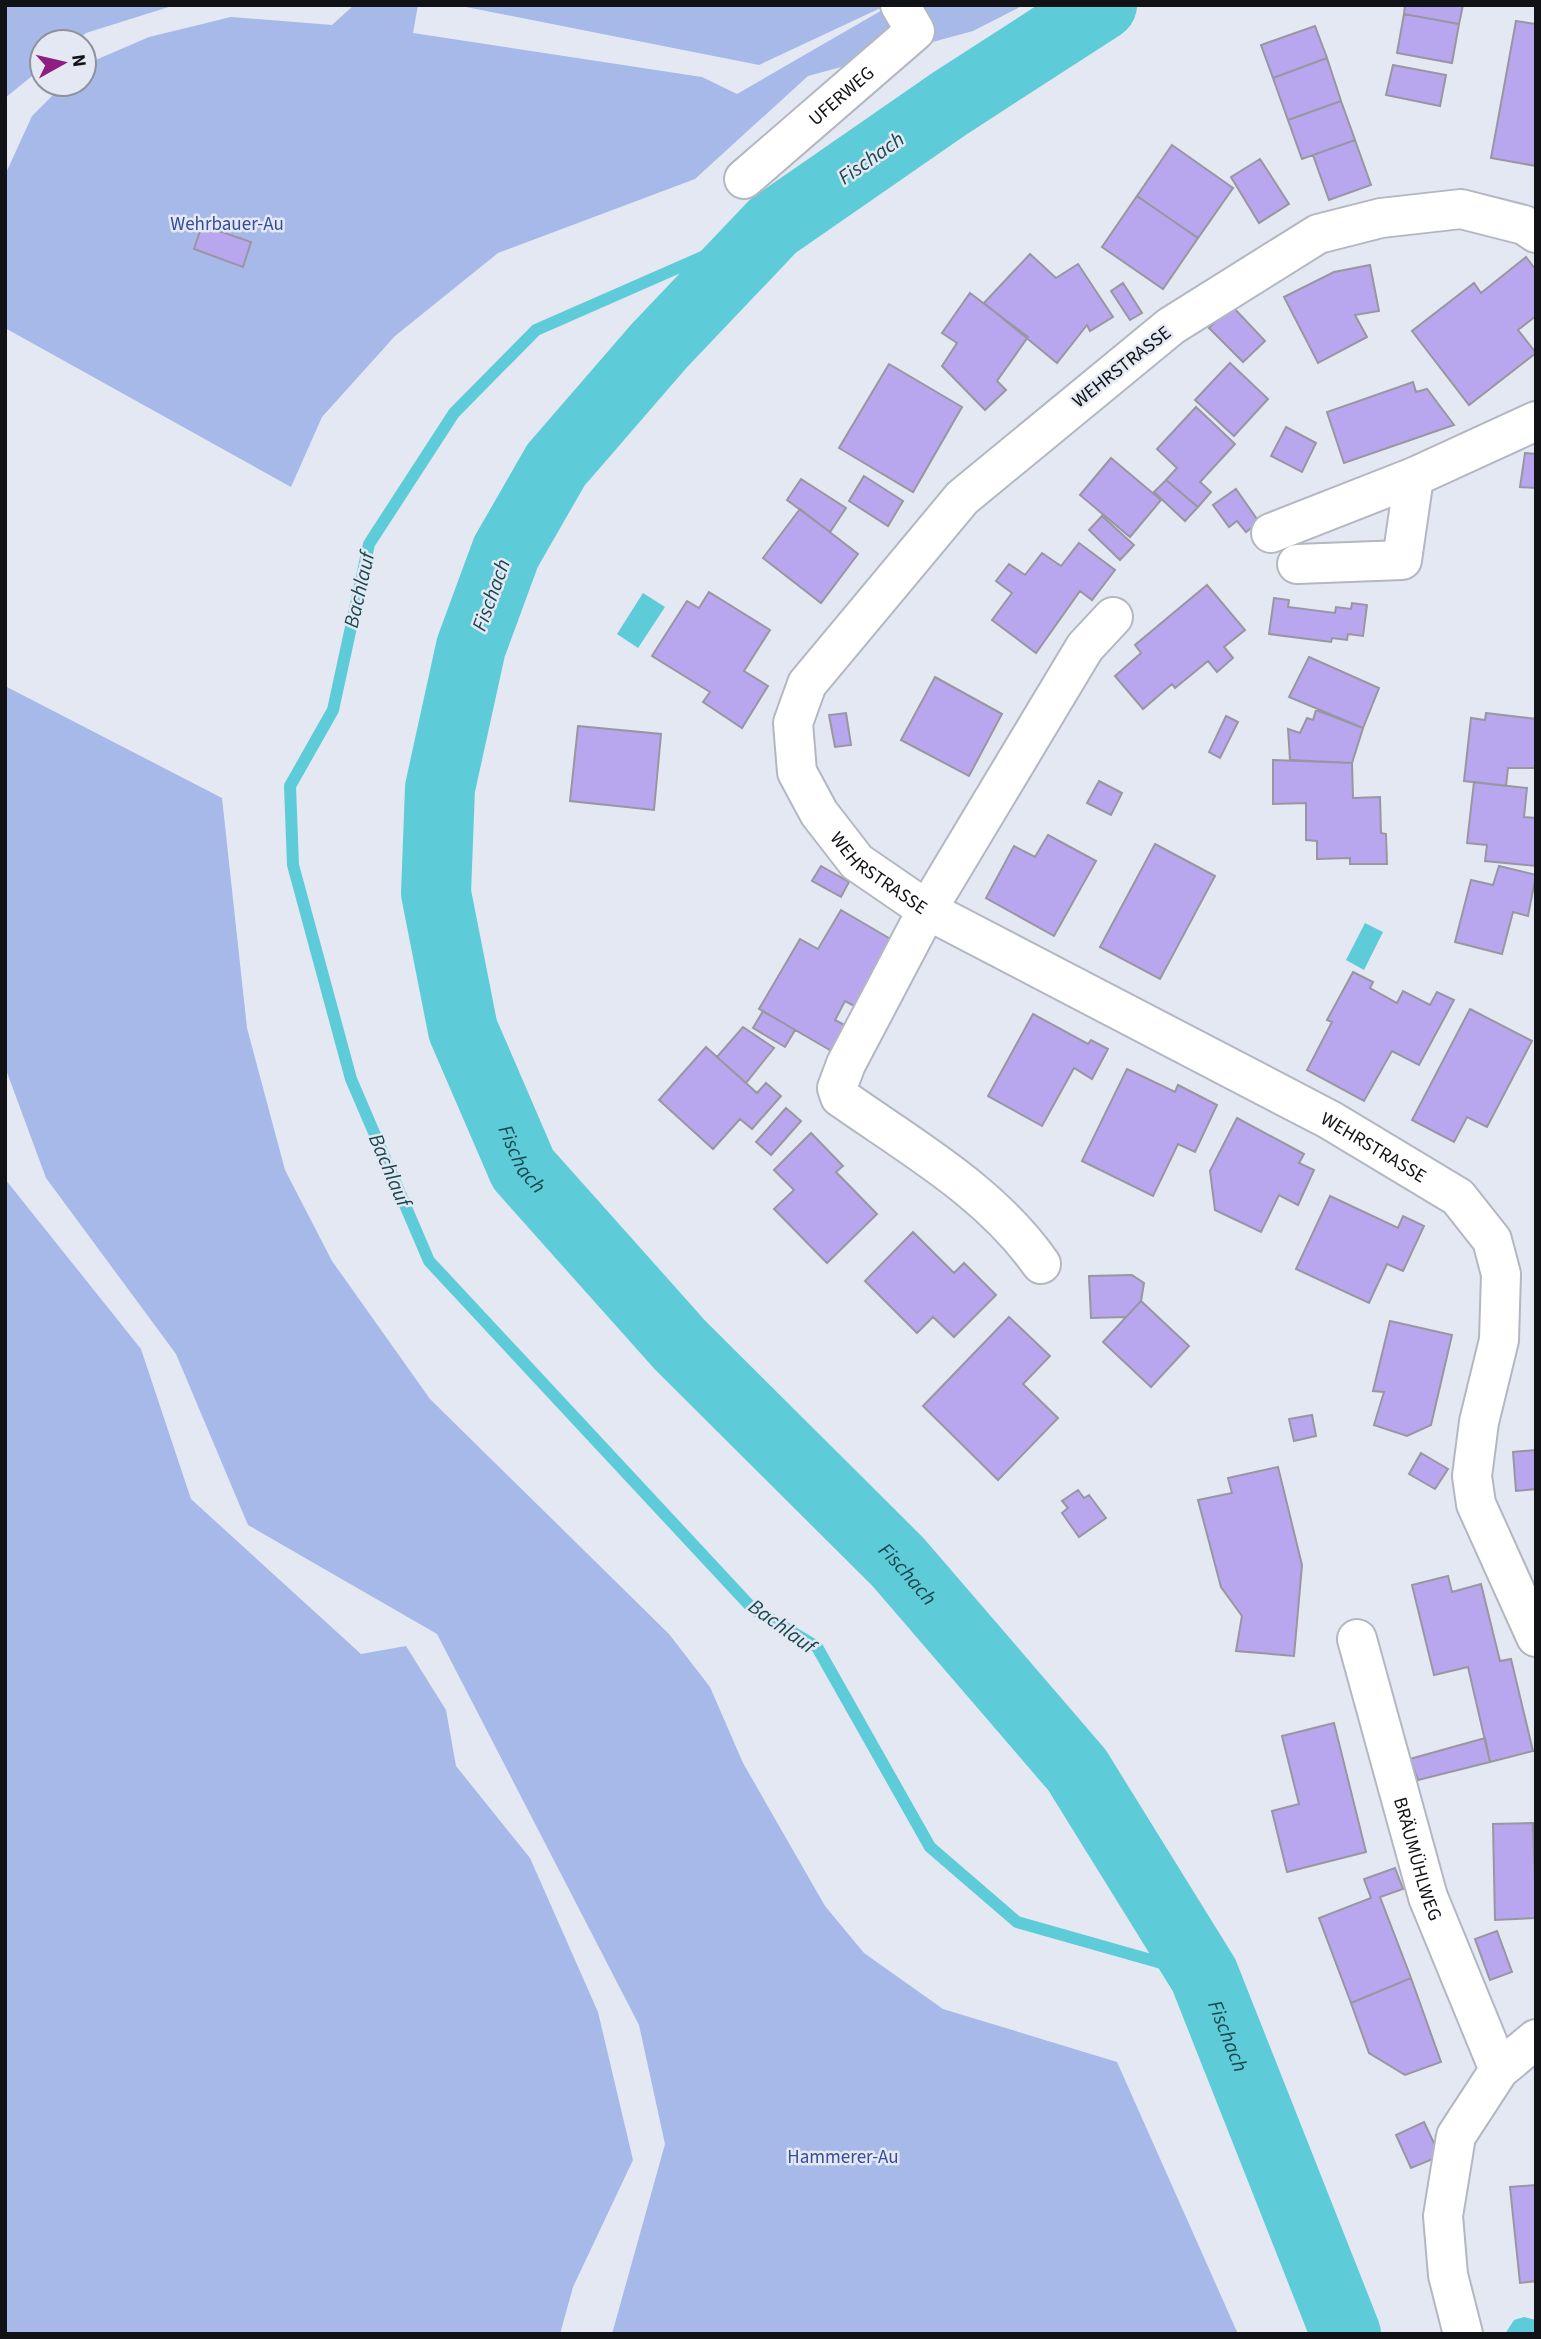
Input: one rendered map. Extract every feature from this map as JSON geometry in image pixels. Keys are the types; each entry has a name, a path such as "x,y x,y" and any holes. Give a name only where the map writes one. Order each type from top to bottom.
{"street":[{"name":"UFERWEG","path":"744,179 915,31 900,5"},
{"name":"WEHRSTRASSE","path":"1536,233 1524,225 1461,209 1381,218 1318,234 1290,248 1171,326 961,498 807,684 793,723 797,772 819,813 857,862 927,911 1330,1120 1458,1197 1492,1240 1501,1274 1499,1340 1479,1422 1472,1476 1476,1504 1536,1637"},
{"path":"1271,533 1414,477 1536,421"},
{"path":"1297,564 1402,559 1414,477"},
{"path":"1041,1264 1021,1235 992,1205 840,1097 837,1088 846,1064 927,911 1084,647 1113,617"},
{"name":"BRÄUMÜHLWEG","path":"1357,1639 1427,1897 1499,2070"},
{"path":"1463,2334 1448,2275 1443,2216 1456,2136 1499,2070 1536,2039"}],"green space":[{"path":"5,5 175,5 98,29 28,28 28,79 5,98"},
{"name":"Wehrbauer-Au","path":"354,5 418,5 413,33 702,77 737,94 891,5 1024,5 973,31 808,76 695,179 498,253 395,336 322,417 291,487 5,328 5,175 32,116 50,98 98,98 98,59 149,37 231,17 332,25"},
{"path":"456,5 887,5 759,65"},
{"name":"Hammerer-Au","path":"5,686 222,798 247,1028 285,1170 332,1261 430,1399 669,1634 710,1687 743,1763 825,1906 864,1953 943,2009 1117,2062 1238,2334 612,2334 665,2144 639,2025 437,1634 248,1525 176,1354 46,1178 5,1067"},
{"path":"5,1179 141,1349 191,1499 361,1654 406,1646 446,1710 456,1766 530,1858 598,2012 633,2160 573,2287 560,2334 5,2334"}],"shaded area":[{"path":"643,593 665,607 638,648 617,634"},
{"path":"1365,923 1383,932 1364,970 1346,960"},
{"path":"1524,2317 1536,2320 1536,2334 1505,2334 1514,2320"}],"building":[{"path":"1405,5 1463,5 1459,24 1404,14"},
{"path":"1404,14 1459,24 1452,63 1397,53"},
{"path":"1516,21 1536,24 1536,166 1491,158"},
{"path":"1315,26 1327,58 1273,78 1261,45"},
{"path":"1327,58 1341,101 1288,120 1273,78"},
{"path":"1393,65 1446,75 1440,106 1386,95"},
{"path":"1341,101 1355,140 1302,159 1288,120"},
{"path":"1355,140 1371,185 1329,200 1313,155"},
{"path":"1172,145 1233,188 1198,238 1137,196"},
{"path":"1260,159 1289,204 1259,223 1231,177"},
{"path":"1137,196 1198,238 1163,289 1102,247"},
{"path":"202,225 251,242 243,267 194,249"},
{"path":"1030,254 1056,278 1078,264 1113,317 1090,331 1087,325 1057,363 984,303"},
{"path":"1526,257 1536,270 1536,316 1518,330 1536,353 1469,405 1412,331 1474,283 1481,293"},
{"path":"1370,265 1379,311 1355,315 1367,337 1318,363 1284,297 1334,272"},
{"path":"1123,283 1142,313 1130,320 1111,291"},
{"path":"970,293 1028,337 997,381 1006,390 985,410 942,366 957,343 942,333"},
{"path":"1232,306 1265,341 1243,362 1209,328"},
{"path":"1230,363 1268,399 1234,436 1195,400"},
{"path":"889,364 962,407 913,492 839,448"},
{"path":"1413,382 1416,392 1427,389 1454,425 1344,463 1327,412"},
{"path":"1196,407 1235,444 1200,482 1211,492 1198,507 1166,480 1177,468 1157,449"},
{"path":"1286,427 1316,443 1302,472 1271,456"},
{"path":"1525,453 1536,454 1536,488 1520,487"},
{"path":"1111,458 1161,500 1130,537 1080,495"},
{"path":"864,476 903,501 888,526 849,501"},
{"path":"801,479 846,508 830,532 787,500"},
{"path":"1166,480 1198,507 1185,521 1154,492"},
{"path":"1236,489 1259,522 1246,532 1237,521 1229,527 1213,505"},
{"path":"800,509 858,554 821,603 763,558"},
{"path":"1102,516 1134,545 1120,560 1089,530"},
{"path":"1079,543 1115,570 1092,600 1080,591 1036,653 992,620 1012,593 996,581 1009,564 1025,575 1042,553 1061,566"},
{"path":"1207,585 1245,630 1224,647 1233,658 1217,672 1208,661 1175,688 1172,684 1143,709 1115,676 1141,653 1135,645"},
{"path":"709,592 770,630 744,671 768,686 742,728 703,702 710,692 652,656 687,601 699,608"},
{"path":"1274,598 1289,600 1288,607 1335,613 1336,607 1351,609 1352,603 1367,605 1363,636 1348,634 1347,640 1332,638 1331,642 1269,634"},
{"path":"1309,657 1379,688 1363,728 1289,697"},
{"path":"935,677 1002,714 969,776 901,740"},
{"path":"1316,710 1363,728 1352,763 1290,760 1288,729 1300,733 1307,718 1313,720"},
{"path":"846,713 851,745 835,747 829,715"},
{"path":"1486,713 1536,719 1536,768 1508,768 1506,786 1464,781 1471,718 1485,720"},
{"path":"1226,716 1238,722 1220,758 1209,752"},
{"path":"578,726 661,734 654,810 570,801"},
{"path":"1273,760 1352,763 1353,798 1380,797 1381,833 1386,834 1387,864 1350,864 1350,858 1317,859 1317,841 1306,840 1306,803 1273,804"},
{"path":"1099,781 1122,793 1111,815 1087,803"},
{"path":"1474,782 1527,788 1524,817 1536,818 1536,866 1485,861 1487,845 1467,843"},
{"path":"1048,835 1096,861 1054,936 986,898 1014,846 1035,857"},
{"path":"1155,844 1215,876 1160,979 1100,947"},
{"path":"821,866 849,882 841,897 812,881"},
{"path":"1499,866 1536,875 1528,916 1513,912 1502,954 1455,942 1471,880 1493,885"},
{"path":"841,910 894,941 856,1007 845,1001 835,1020 850,1028 835,1053 759,1009 800,939 818,949"},
{"path":"1353,972 1373,982 1370,988 1397,1003 1403,991 1430,1005 1437,992 1454,1000 1419,1065 1392,1051 1364,1101 1307,1070 1332,1022 1327,1020"},
{"path":"1470,1009 1532,1041 1487,1127 1467,1117 1454,1142 1412,1120"},
{"path":"763,1011 795,1030 785,1047 753,1028"},
{"path":"1033,1014 1088,1044 1091,1040 1108,1049 1092,1079 1074,1068 1042,1126 988,1096"},
{"path":"743,1027 774,1048 746,1083 717,1057"},
{"path":"706,1047 757,1093 766,1083 781,1096 752,1129 740,1119 713,1149 659,1100"},
{"path":"1127,1069 1175,1092 1178,1085 1217,1105 1195,1152 1178,1144 1153,1196 1082,1161"},
{"path":"786,1108 801,1121 771,1155 756,1142"},
{"path":"1237,1118 1304,1154 1299,1163 1314,1170 1298,1205 1279,1195 1261,1232 1215,1210 1210,1171"},
{"path":"811,1133 843,1166 836,1172 877,1214 827,1263 774,1209 794,1190 774,1170"},
{"path":"1330,1196 1398,1228 1403,1216 1424,1226 1403,1271 1387,1264 1369,1303 1296,1269"},
{"path":"913,1232 954,1273 964,1263 996,1295 954,1337 933,1317 917,1333 865,1281"},
{"path":"1132,1275 1144,1283 1141,1301 1126,1317 1091,1318 1089,1276"},
{"path":"1141,1301 1189,1346 1151,1387 1103,1342"},
{"path":"1009,1317 1050,1356 1023,1384 1058,1418 998,1480 923,1406"},
{"path":"1390,1321 1452,1335 1431,1425 1407,1436 1374,1425 1384,1392 1373,1391"},
{"path":"1312,1415 1316,1436 1294,1441 1289,1419"},
{"path":"1536,1450 1536,1489 1516,1491 1513,1452"},
{"path":"1421,1453 1448,1469 1435,1489 1409,1474"},
{"path":"1278,1467 1302,1565 1294,1656 1236,1651 1242,1616 1221,1587 1198,1500 1232,1493 1228,1478"},
{"path":"1078,1490 1084,1498 1089,1495 1106,1518 1079,1537 1062,1513 1068,1508 1062,1501"},
{"path":"1448,1576 1452,1592 1481,1584 1500,1661 1511,1659 1533,1751 1490,1762 1468,1667 1434,1675 1412,1585"},
{"path":"1334,1723 1366,1852 1287,1872 1272,1811 1299,1804 1282,1736"},
{"path":"1485,1738 1490,1762 1418,1780 1410,1759"},
{"path":"1533,1823 1536,1918 1495,1920 1493,1824"},
{"path":"1395,1868 1403,1889 1380,1897 1411,1978 1351,2003 1319,1918 1371,1898 1364,1879"},
{"path":"1497,1931 1512,1972 1490,1980 1475,1939"},
{"path":"1411,1978 1441,2062 1405,2075 1369,2053 1351,2003"},
{"path":"1424,2122 1440,2156 1411,2168 1396,2135"},
{"path":"1536,2185 1536,2281 1520,2283 1510,2187"}],"waterway":[{"name":"Fischach","path":"1102,5 949,104 773,226 659,346 556,465 506,552 471,647 440,788 436,893 463,1030 523,1169 680,1345 898,1562 1077,1770 1204,1975 1346,2334"},
{"name":"Bachlauf","path":"773,226 536,330 454,413 369,544 333,710 290,786 293,865 351,1079 429,1261 752,1608 817,1647 930,1847 1017,1922 1204,1975"}]}
